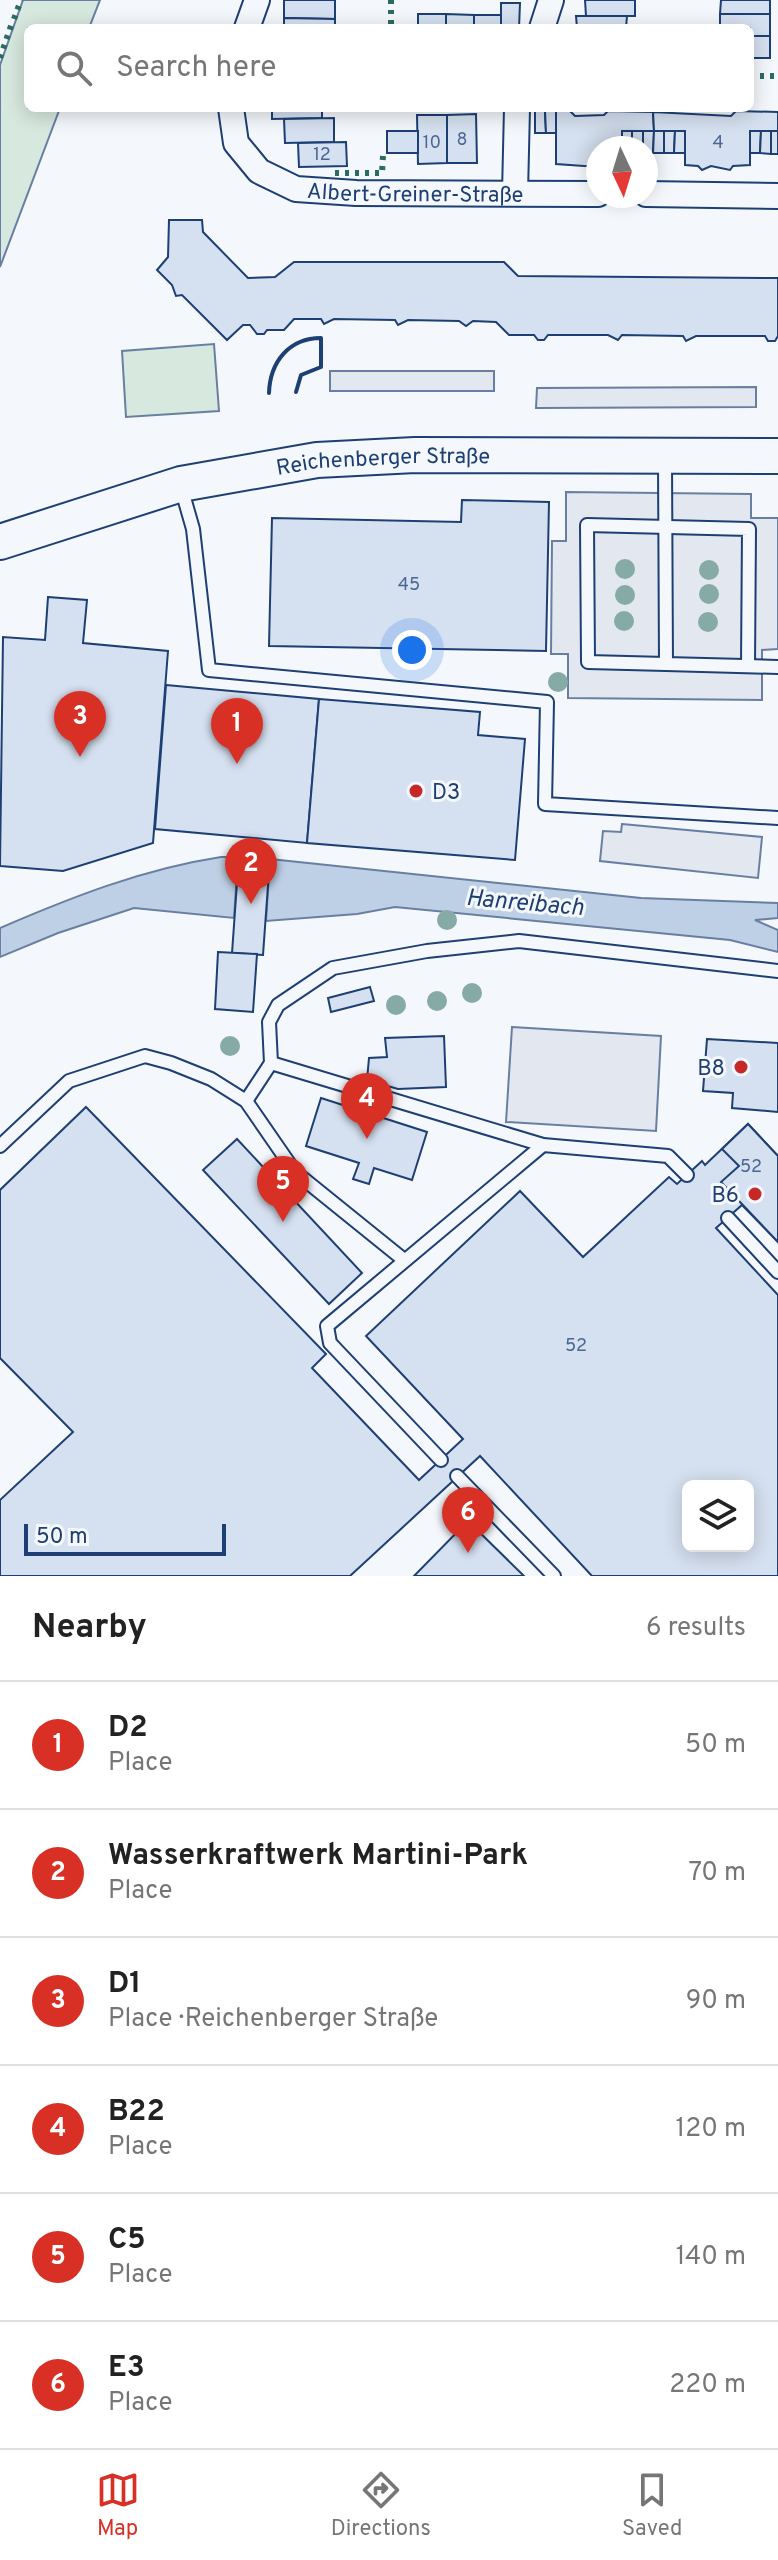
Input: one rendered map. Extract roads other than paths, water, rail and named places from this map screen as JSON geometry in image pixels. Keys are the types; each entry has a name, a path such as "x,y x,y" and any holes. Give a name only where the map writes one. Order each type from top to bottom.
{"street":[{"path":"248,24 257,0"},
{"path":"543,24 551,0"},
{"name":"Albert-Greiner-Straße","path":"232,112 236,143 259,171 296,189 356,193 586,194"},
{"path":"515,193 517,112"},
{"path":"658,194 778,196"},
{"name":"Reichenberger Straße","path":"0,542 102,506 181,484 246,470 352,457 778,456"}],"lane":[{"path":"665,455 666,664"},
{"path":"181,484 193,529 209,670 547,702 545,804 778,818"},
{"path":"748,666 749,529 587,525 588,662 778,667"},
{"path":"246,1101 271,1063 269,1022 278,1005 333,968 427,951 519,941 778,971"},
{"path":"0,1146 69,1081 145,1056 211,1079 246,1101 295,1172 404,1260"},
{"path":"271,1063 543,1145 668,1156 687,1175"},
{"path":"441,1460 330,1343 327,1326 543,1145"},
{"path":"728,1218 778,1272"},
{"path":"457,1476 554,1576"}],"water":[{"path":"221,857 238,857 234,918 134,908 58,933 0,957 0,928 108,885"},
{"name":"Hanreibach","path":"270,859 641,898 778,903 778,918 755,920 778,930 778,952 730,940 395,907 357,914 266,921"}],"place":[{"name":"D1","path":"80,757"},
{"name":"D2","path":"237,764"},
{"name":"D3","path":"416,791"},
{"name":"Wasserkraftwerk Martini-Park","path":"251,904"},
{"name":"B8","path":"741,1067"},
{"name":"B22","path":"367,1139"},
{"name":"B6","path":"755,1194"},
{"name":"C5","path":"283,1222"},
{"name":"E3","path":"468,1553"}]}
